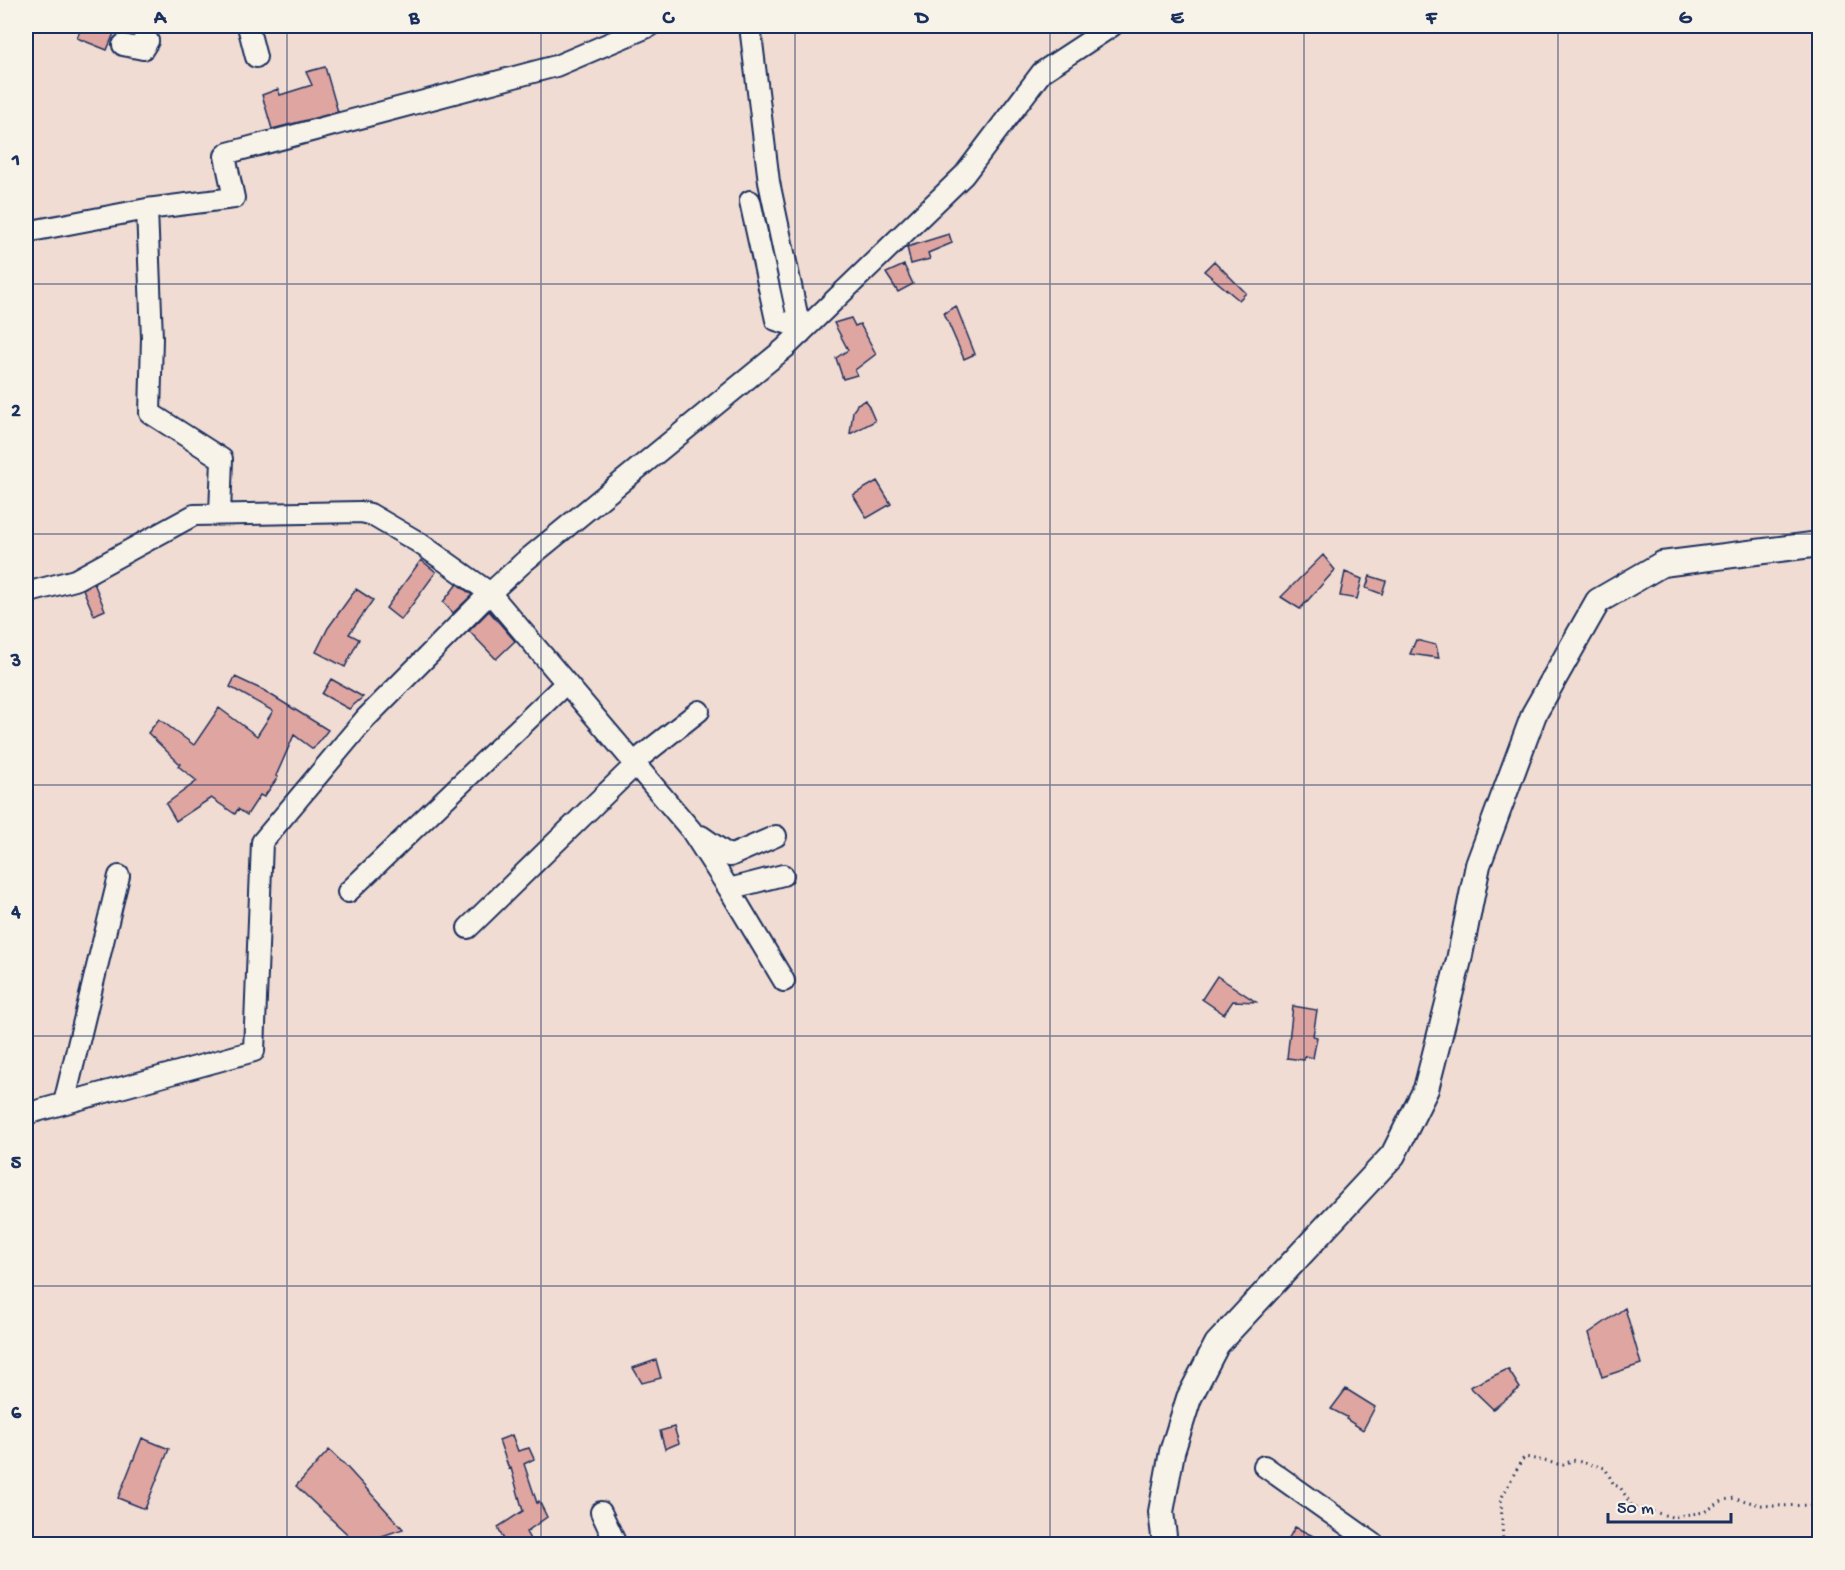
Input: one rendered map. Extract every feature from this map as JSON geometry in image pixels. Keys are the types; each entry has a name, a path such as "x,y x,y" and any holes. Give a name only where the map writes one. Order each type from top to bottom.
{"street":[{"path":"123,45 143,49 147,45 148,41 140,26"},
{"path":"248,26 256,57"},
{"path":"26,232 147,208 234,198 225,156 228,153 556,66 650,26"},
{"path":"750,26 769,183 800,327"},
{"path":"26,1114 254,1051 262,842 366,718 490,593 525,561 785,348 800,327 964,175 1042,72 1112,26"},
{"path":"750,201 776,320 800,327"},
{"path":"147,208 152,338 150,413 222,459 219,514"},
{"path":"26,592 56,586 89,574 194,515 365,512 418,542 490,593 691,830 784,981"},
{"path":"1165,1545 1161,1512 1172,1452 1189,1398 1217,1344 1394,1155 1426,1089 1459,960 1478,865 1534,714 1598,601 1662,564 1820,544"},
{"path":"348,892 566,683"},
{"path":"468,928 634,764 699,711"},
{"path":"691,830 730,856 776,836"},
{"path":"729,889 783,875"},
{"path":"64,1103 119,876"},
{"path":"1264,1466 1374,1545"},
{"path":"601,1512 616,1545"}],"path":[{"path":"1503,1545 1501,1499 1525,1457 1563,1465 1573,1460 1605,1468 1614,1485 1620,1487 1632,1506 1672,1517 1704,1512 1724,1500 1735,1498 1773,1506 1820,1505"},
{"path":"1602,1545 1608,1542 1650,1545"}],"building":[{"path":"82,26 117,26 107,50 77,38"},
{"path":"325,67 338,112 272,129 262,95 278,89 280,95 312,85 306,72"},
{"path":"949,234 952,243 928,253 930,259 911,264 907,247"},
{"path":"1214,261 1246,293 1239,300 1204,271"},
{"path":"904,265 913,284 898,292 886,273"},
{"path":"956,306 975,354 964,359 944,313"},
{"path":"851,318 855,326 860,324 876,354 855,370 857,375 843,379 836,358 848,350 834,323"},
{"path":"866,400 875,421 850,434 853,411 857,404"},
{"path":"877,481 891,504 867,518 853,495"},
{"path":"1323,555 1335,570 1300,609 1281,597"},
{"path":"421,560 436,572 401,620 386,608"},
{"path":"1345,572 1362,579 1357,599 1340,596"},
{"path":"1370,576 1386,581 1382,594 1366,588"},
{"path":"94,583 105,610 94,615 83,589"},
{"path":"457,584 472,595 453,613 443,602"},
{"path":"356,589 373,600 349,634 359,639 345,667 316,652 328,628"},
{"path":"489,611 515,641 496,659 469,631"},
{"path":"1416,640 1436,645 1439,658 1410,654"},
{"path":"235,677 263,690 328,730 313,749 294,735 276,776 278,777 264,797 260,795 247,815 238,809 235,814 211,798 176,821 166,804 197,781 178,766 180,764 148,733 159,719 194,745 219,708 257,736 273,711 230,687"},
{"path":"331,679 363,697 349,709 322,694"},
{"path":"1217,976 1256,1002 1233,1001 1224,1014 1202,999"},
{"path":"1293,1006 1317,1010 1313,1036 1317,1037 1313,1058 1305,1056 1304,1060 1287,1058"},
{"path":"1625,1308 1641,1364 1602,1377 1589,1333"},
{"path":"656,1360 661,1378 642,1383 633,1368"},
{"path":"1508,1369 1520,1388 1493,1409 1470,1387"},
{"path":"1346,1389 1375,1407 1363,1430 1346,1419 1347,1417 1331,1409"},
{"path":"674,1427 679,1443 665,1449 660,1431"},
{"path":"512,1435 518,1451 529,1448 534,1459 524,1464 537,1503 539,1501 547,1517 526,1532 533,1545 508,1545 498,1527 523,1511 511,1468 509,1469 499,1440"},
{"path":"142,1438 169,1449 145,1509 118,1498"},
{"path":"329,1450 403,1529 370,1540 371,1545 359,1545 296,1486"},
{"path":"1295,1527 1331,1545 1285,1545"}]}
